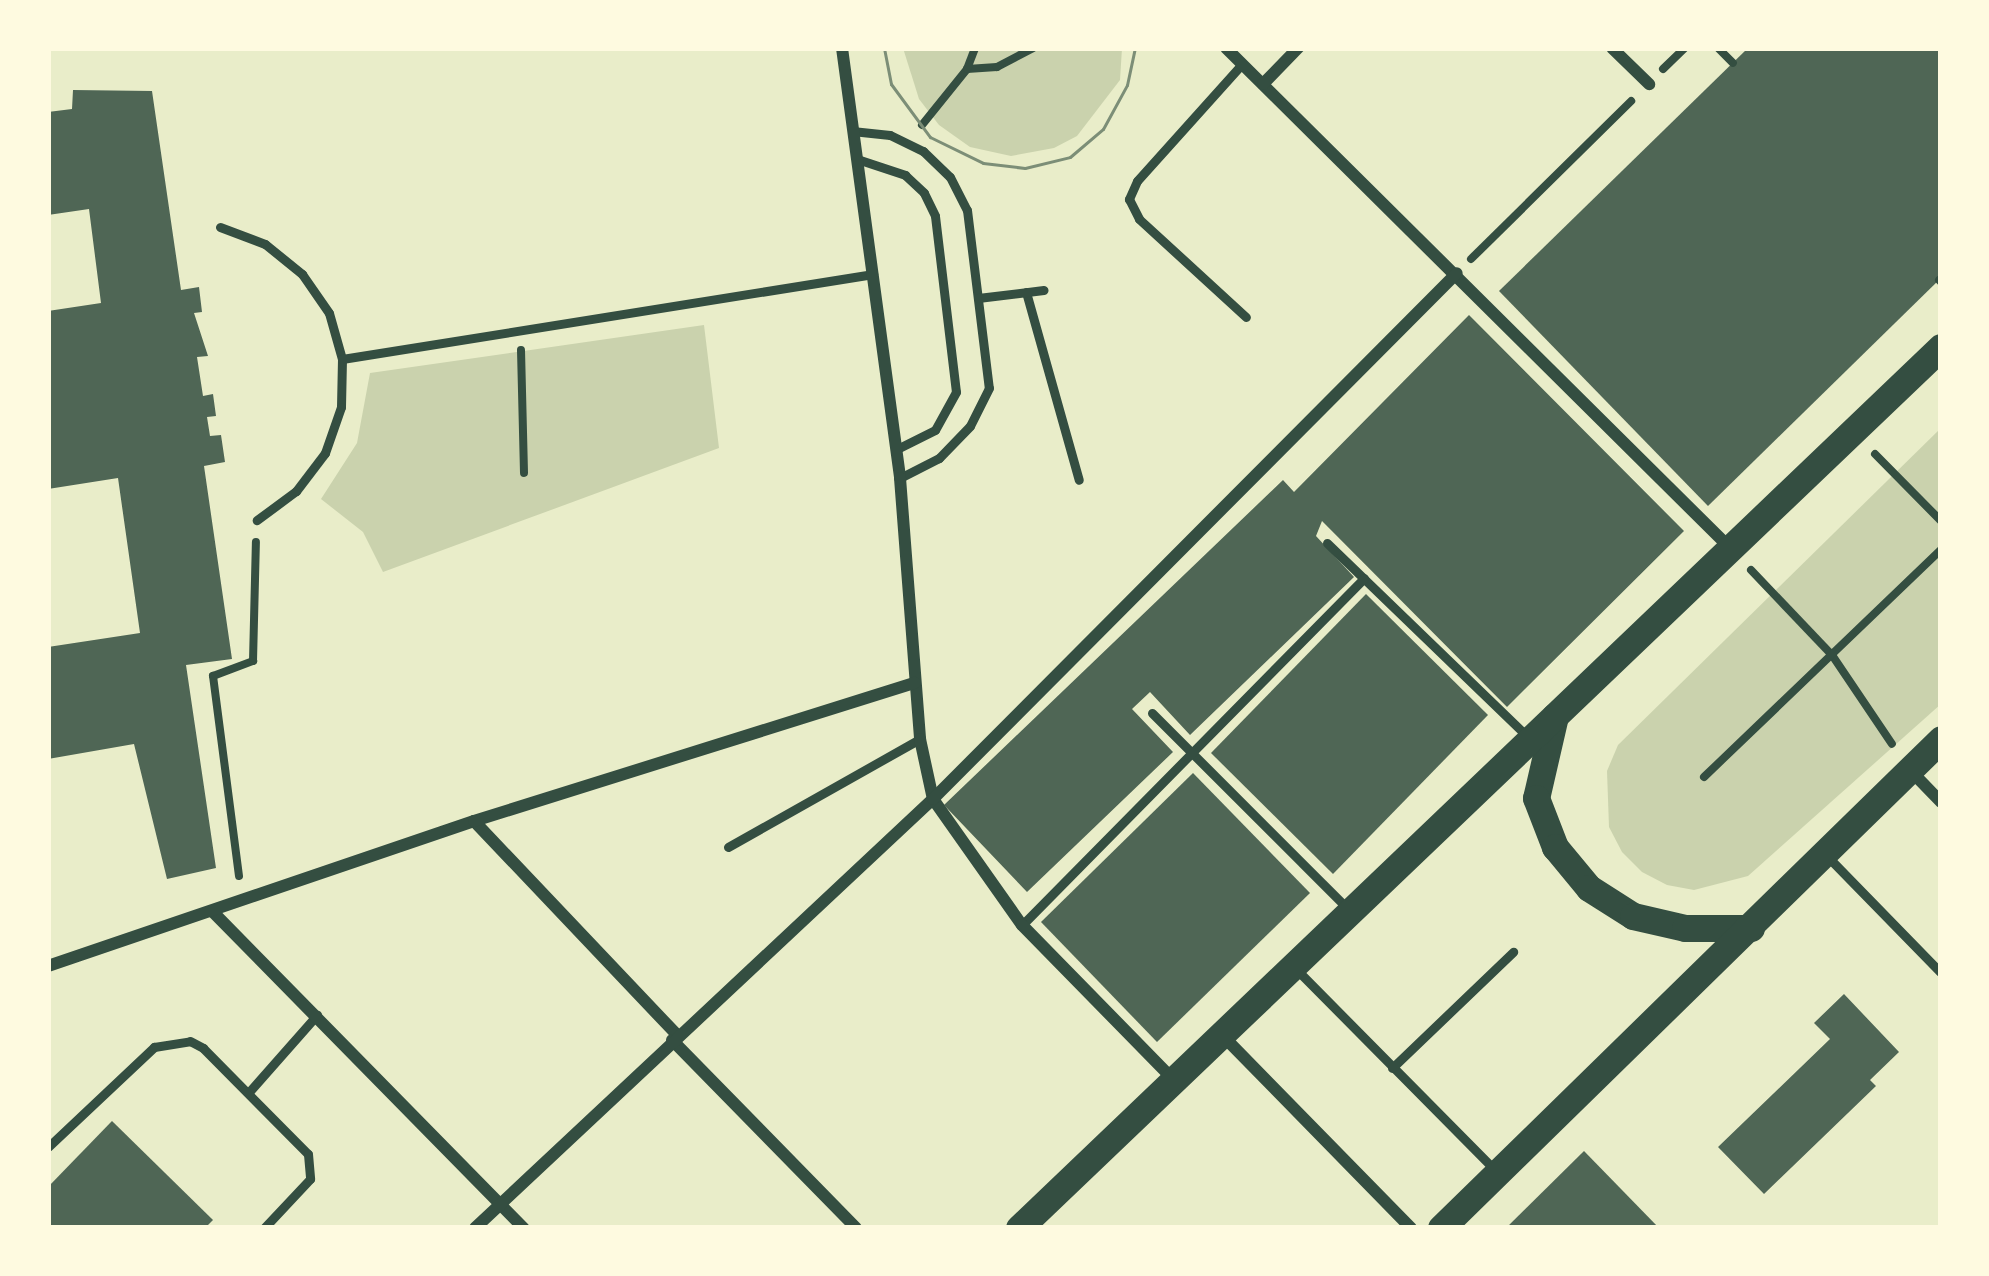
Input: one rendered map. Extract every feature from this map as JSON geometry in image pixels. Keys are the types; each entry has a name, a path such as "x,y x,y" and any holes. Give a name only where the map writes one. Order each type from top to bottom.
{"main road":[{"path":"1019,1228 1941,347"},
{"path":"1555,716 1536,798 1555,848 1588,888 1633,916 1685,928 1750,928"},
{"path":"1441,1228 1941,739"}],"street":[{"path":"842,48 901,478 920,739 933,799 1022,925 1173,1079"},
{"path":"1226,48 1730,547"},
{"path":"1263,84 1298,48"},
{"path":"1612,48 1648,84"},
{"path":"475,1228 933,799 1457,273"},
{"path":"48,966 474,821 915,683"},
{"path":"1909,769 1941,802"},
{"path":"474,821 856,1228"},
{"path":"212,911 524,1228"},
{"path":"1221,1034 1411,1228"}],"lane":[{"path":"1242,64 1137,181 1129,199 1138,219 1246,317"},
{"path":"853,130 890,135 912,145 950,177 967,210 989,388 970,426 939,458 901,478"},
{"path":"857,159 905,175 924,193 935,216 956,392 935,430 897,448"},
{"path":"220,226 265,244 302,274 328,313 342,359 341,407 325,453 296,491 257,520"},
{"path":"342,359 873,274"},
{"path":"978,298 1044,290"},
{"path":"1026,292 1079,480"},
{"path":"1327,543 1531,740"},
{"path":"1022,925 1364,578"},
{"path":"1152,713 1350,911"},
{"path":"728,847 920,739"},
{"path":"1826,855 1941,973"},
{"path":"1392,1068 1513,952"},
{"path":"1293,966 1499,1174"},
{"path":"249,1092 317,1016"},
{"path":"48,1147 165,1042 203,1048 303,1146 310,1164 310,1179 264,1228"}],"path":[{"path":"912,145 967,69 975,48"},
{"path":"967,69 997,67 1033,48"},
{"path":"1457,273 1685,48"},
{"path":"1718,48 1732,63"},
{"path":"521,331 524,473"},
{"path":"1852,430 1941,521"},
{"path":"242,902 214,676 253,661 257,520"},
{"path":"1730,547 1832,655 1909,769"},
{"path":"1704,778 1941,550"}],"green space":[{"path":"903,48 1122,48 1120,80 1077,136 1054,148 1011,156 970,147 939,125 919,99"},
{"path":"704,325 719,448 383,572 363,532 321,499 357,443 370,373"},
{"path":"1941,428 1941,704 1748,876 1694,890 1667,885 1642,872 1622,852 1609,827 1607,771 1618,745"}],"building":[{"path":"1748,48 1941,48 1941,278 1708,506 1499,291"},
{"path":"73,90 152,91 181,290 199,287 202,312 194,313 208,356 197,357 203,396 213,394 216,416 207,417 210,436 221,435 225,462 204,466 232,659 186,665 216,868 167,879 134,744 48,759 48,647 140,633 118,478 48,489 48,311 101,303 89,209 48,215 48,112 72,109"},
{"path":"1469,315 1684,531 1507,707 1322,521 1316,536 1354,577 1190,735 1150,692 1132,709 1173,752 1027,892 944,805 1283,480 1294,492"},
{"path":"1366,594 1488,715 1333,874 1211,753"},
{"path":"1193,773 1310,893 1157,1042 1041,922"},
{"path":"1844,994 1899,1052 1870,1080 1876,1086 1764,1194 1718,1147 1830,1039 1814,1023"},
{"path":"112,1121 213,1220 205,1228 48,1228 48,1187"},
{"path":"1584,1151 1659,1228 1506,1228"}],"tram line":[{"path":"884,48 891,84 930,137 983,163 1025,168 1070,157 1103,129 1127,85 1135,48"}]}
